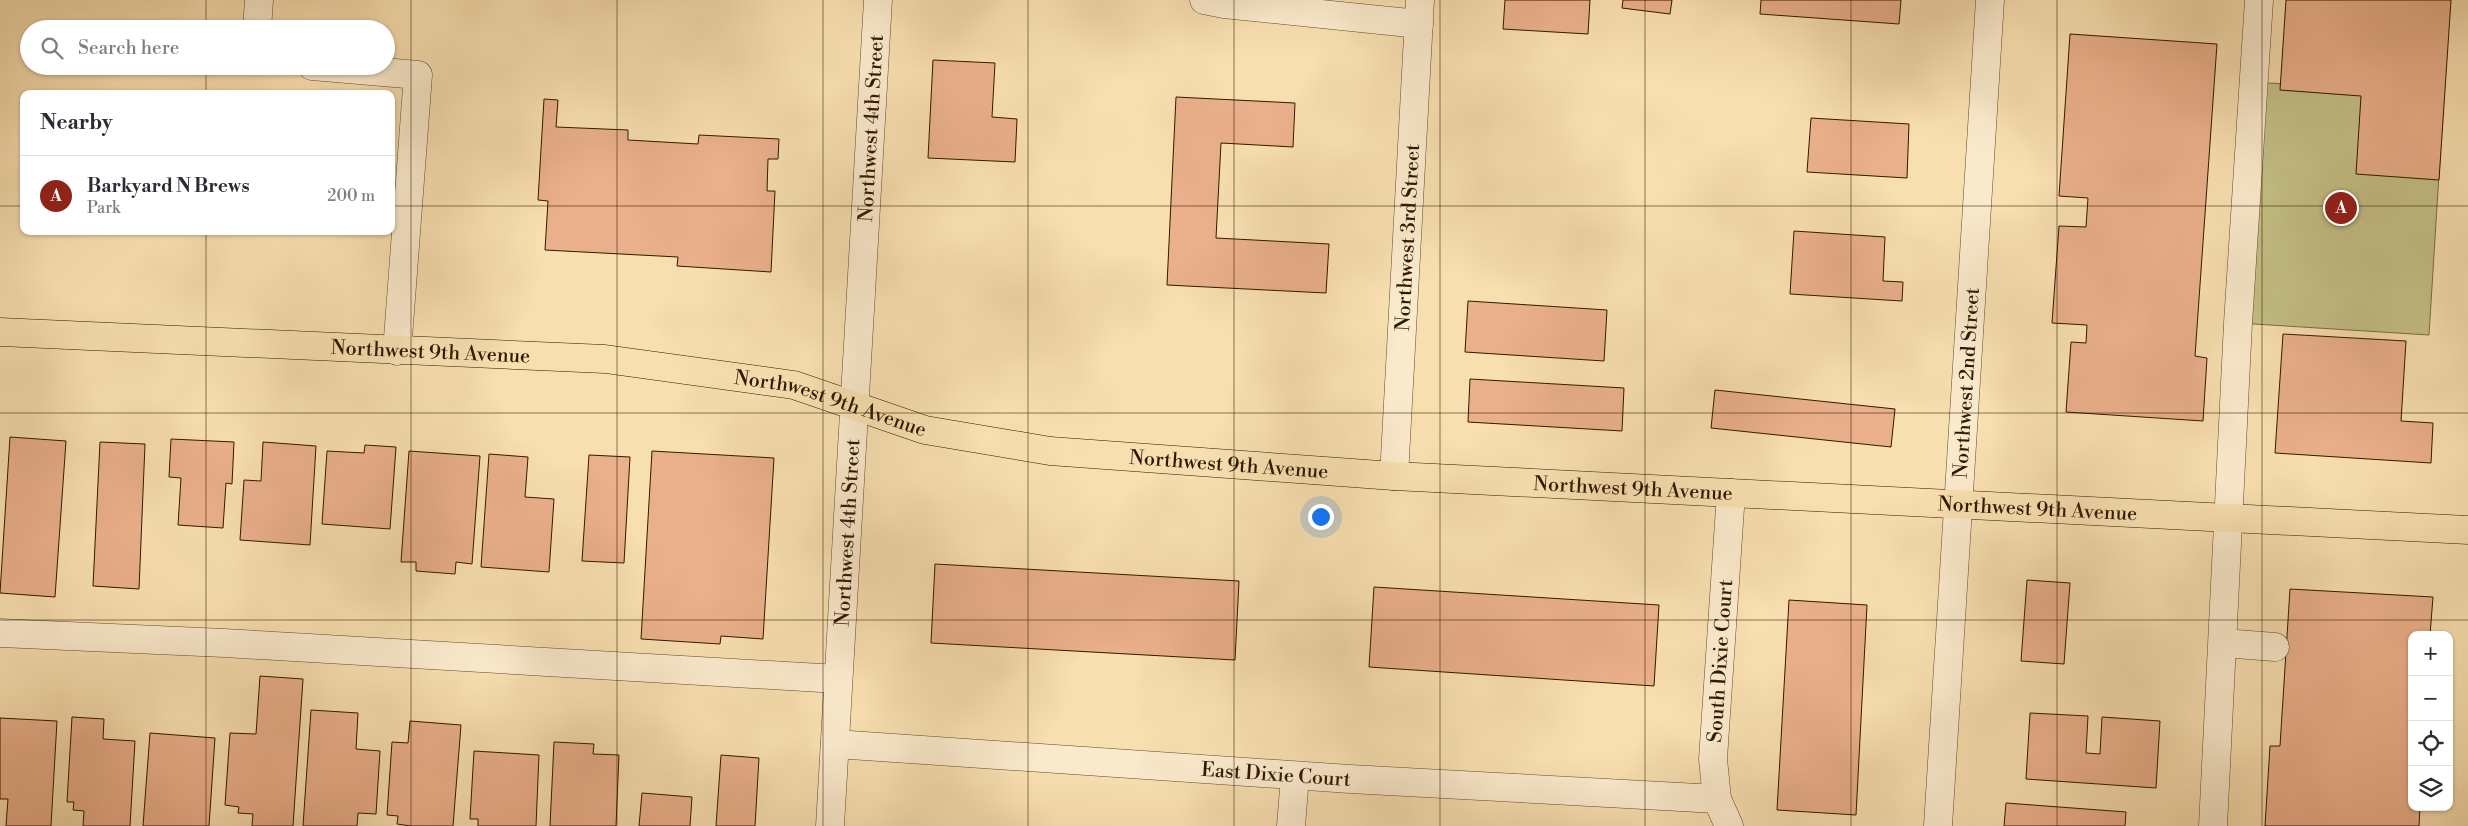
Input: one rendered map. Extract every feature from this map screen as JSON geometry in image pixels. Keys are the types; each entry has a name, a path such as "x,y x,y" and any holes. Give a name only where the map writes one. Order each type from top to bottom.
{"main road":[{"name":"Northwest 9th Avenue","path":"0,332 605,359 794,385 925,430 1050,451 1394,476 1960,506 2468,530"}],"street":[{"path":"258,20 259,0"},
{"name":"Northwest 4th Street","path":"830,826 853,404 878,0"},
{"path":"1204,0 1224,4 1420,12"},
{"name":"Northwest 2nd Street","path":"1938,826 1960,506 1990,0"},
{"path":"2213,826 2238,323 2259,0"},
{"name":"Northwest 3rd Street","path":"1394,476 1420,12"},
{"path":"395,73 418,75 397,351"},
{"name":"South Dixie Court","path":"1729,826 1717,799 1713,759 1731,494"},
{"path":"0,632 838,679"},
{"path":"2223,642 2275,647"},
{"name":"East Dixie Court","path":"835,744 1295,776 1717,799"},
{"path":"1292,826 1295,776"}],"shaded area":[{"path":"2253,82 2444,94 2429,335 2238,323"}],"building":[{"path":"1505,0 1590,0 1588,34 1503,29"},
{"path":"1623,0 1672,0 1670,14 1622,8"},
{"path":"1761,0 1901,0 1899,24 1760,14"},
{"path":"2286,0 2451,0 2439,180 2356,174 2361,96 2280,90"},
{"path":"2070,34 2217,44 2195,356 2207,358 2203,421 2066,412 2071,342 2086,343 2087,325 2052,323 2059,226 2086,227 2088,198 2059,196"},
{"path":"933,60 995,63 992,117 1017,119 1015,162 928,158"},
{"path":"1176,97 1295,103 1293,147 1221,143 1216,238 1329,244 1326,293 1167,285"},
{"path":"544,99 558,100 556,127 628,130 628,140 698,144 699,135 779,139 778,159 768,159 767,191 775,191 771,272 677,266 678,257 545,250 548,201 538,200"},
{"path":"1811,118 1909,124 1907,178 1807,172"},
{"path":"1794,231 1885,237 1883,281 1903,282 1902,301 1790,294"},
{"path":"1468,301 1607,310 1604,361 1465,352"},
{"path":"2283,334 2406,341 2401,421 2433,423 2431,463 2275,453"},
{"path":"1470,379 1624,388 1622,431 1468,422"},
{"path":"1715,390 1895,409 1891,447 1711,428"},
{"path":"10,437 66,441 55,597 0,593"},
{"path":"171,439 234,442 232,484 226,483 223,528 178,525 181,478 169,477"},
{"path":"100,442 145,444 139,589 93,586"},
{"path":"263,442 316,446 310,545 240,540 244,480 261,481"},
{"path":"365,445 396,447 390,529 322,524 327,451 364,453"},
{"path":"409,451 480,456 472,564 456,562 455,574 416,571 416,562 401,562"},
{"path":"652,451 774,458 763,639 721,636 720,644 641,639"},
{"path":"489,454 528,457 525,497 554,499 549,572 481,567"},
{"path":"589,455 630,457 624,563 582,561"},
{"path":"935,564 1239,581 1235,660 931,643"},
{"path":"2027,580 2070,583 2064,664 2021,661"},
{"path":"1374,587 1659,605 1654,686 1369,667"},
{"path":"2290,589 2433,597 2430,631 2408,631 2408,811 2420,811 2419,826 2265,826 2270,746 2280,746"},
{"path":"1789,600 1867,605 1856,815 1777,810"},
{"path":"260,676 303,679 293,826 252,826 253,814 238,813 239,807 225,805 230,733 256,734"},
{"path":"311,710 358,713 356,749 380,751 376,814 358,813 357,826 303,826"},
{"path":"2030,713 2088,716 2086,753 2100,754 2102,717 2160,721 2156,788 2026,779"},
{"path":"72,717 104,719 103,739 135,741 130,826 83,826 84,811 73,810 74,802 67,802"},
{"path":"0,718 57,721 51,826 6,826 8,799 0,799"},
{"path":"410,721 461,725 453,826 397,824 398,816 387,815 392,742 408,743"},
{"path":"150,733 215,738 209,826 143,826"},
{"path":"554,742 594,744 593,754 619,755 616,826 550,826"},
{"path":"474,751 539,755 536,826 478,826 478,819 470,819"},
{"path":"721,755 759,758 755,826 716,826"},
{"path":"642,793 692,797 690,826 639,826"},
{"path":"2006,803 2126,812 2125,826 2004,826"}],"place":[{"name":"Barkyard N Brews","path":"2341,208"}]}
